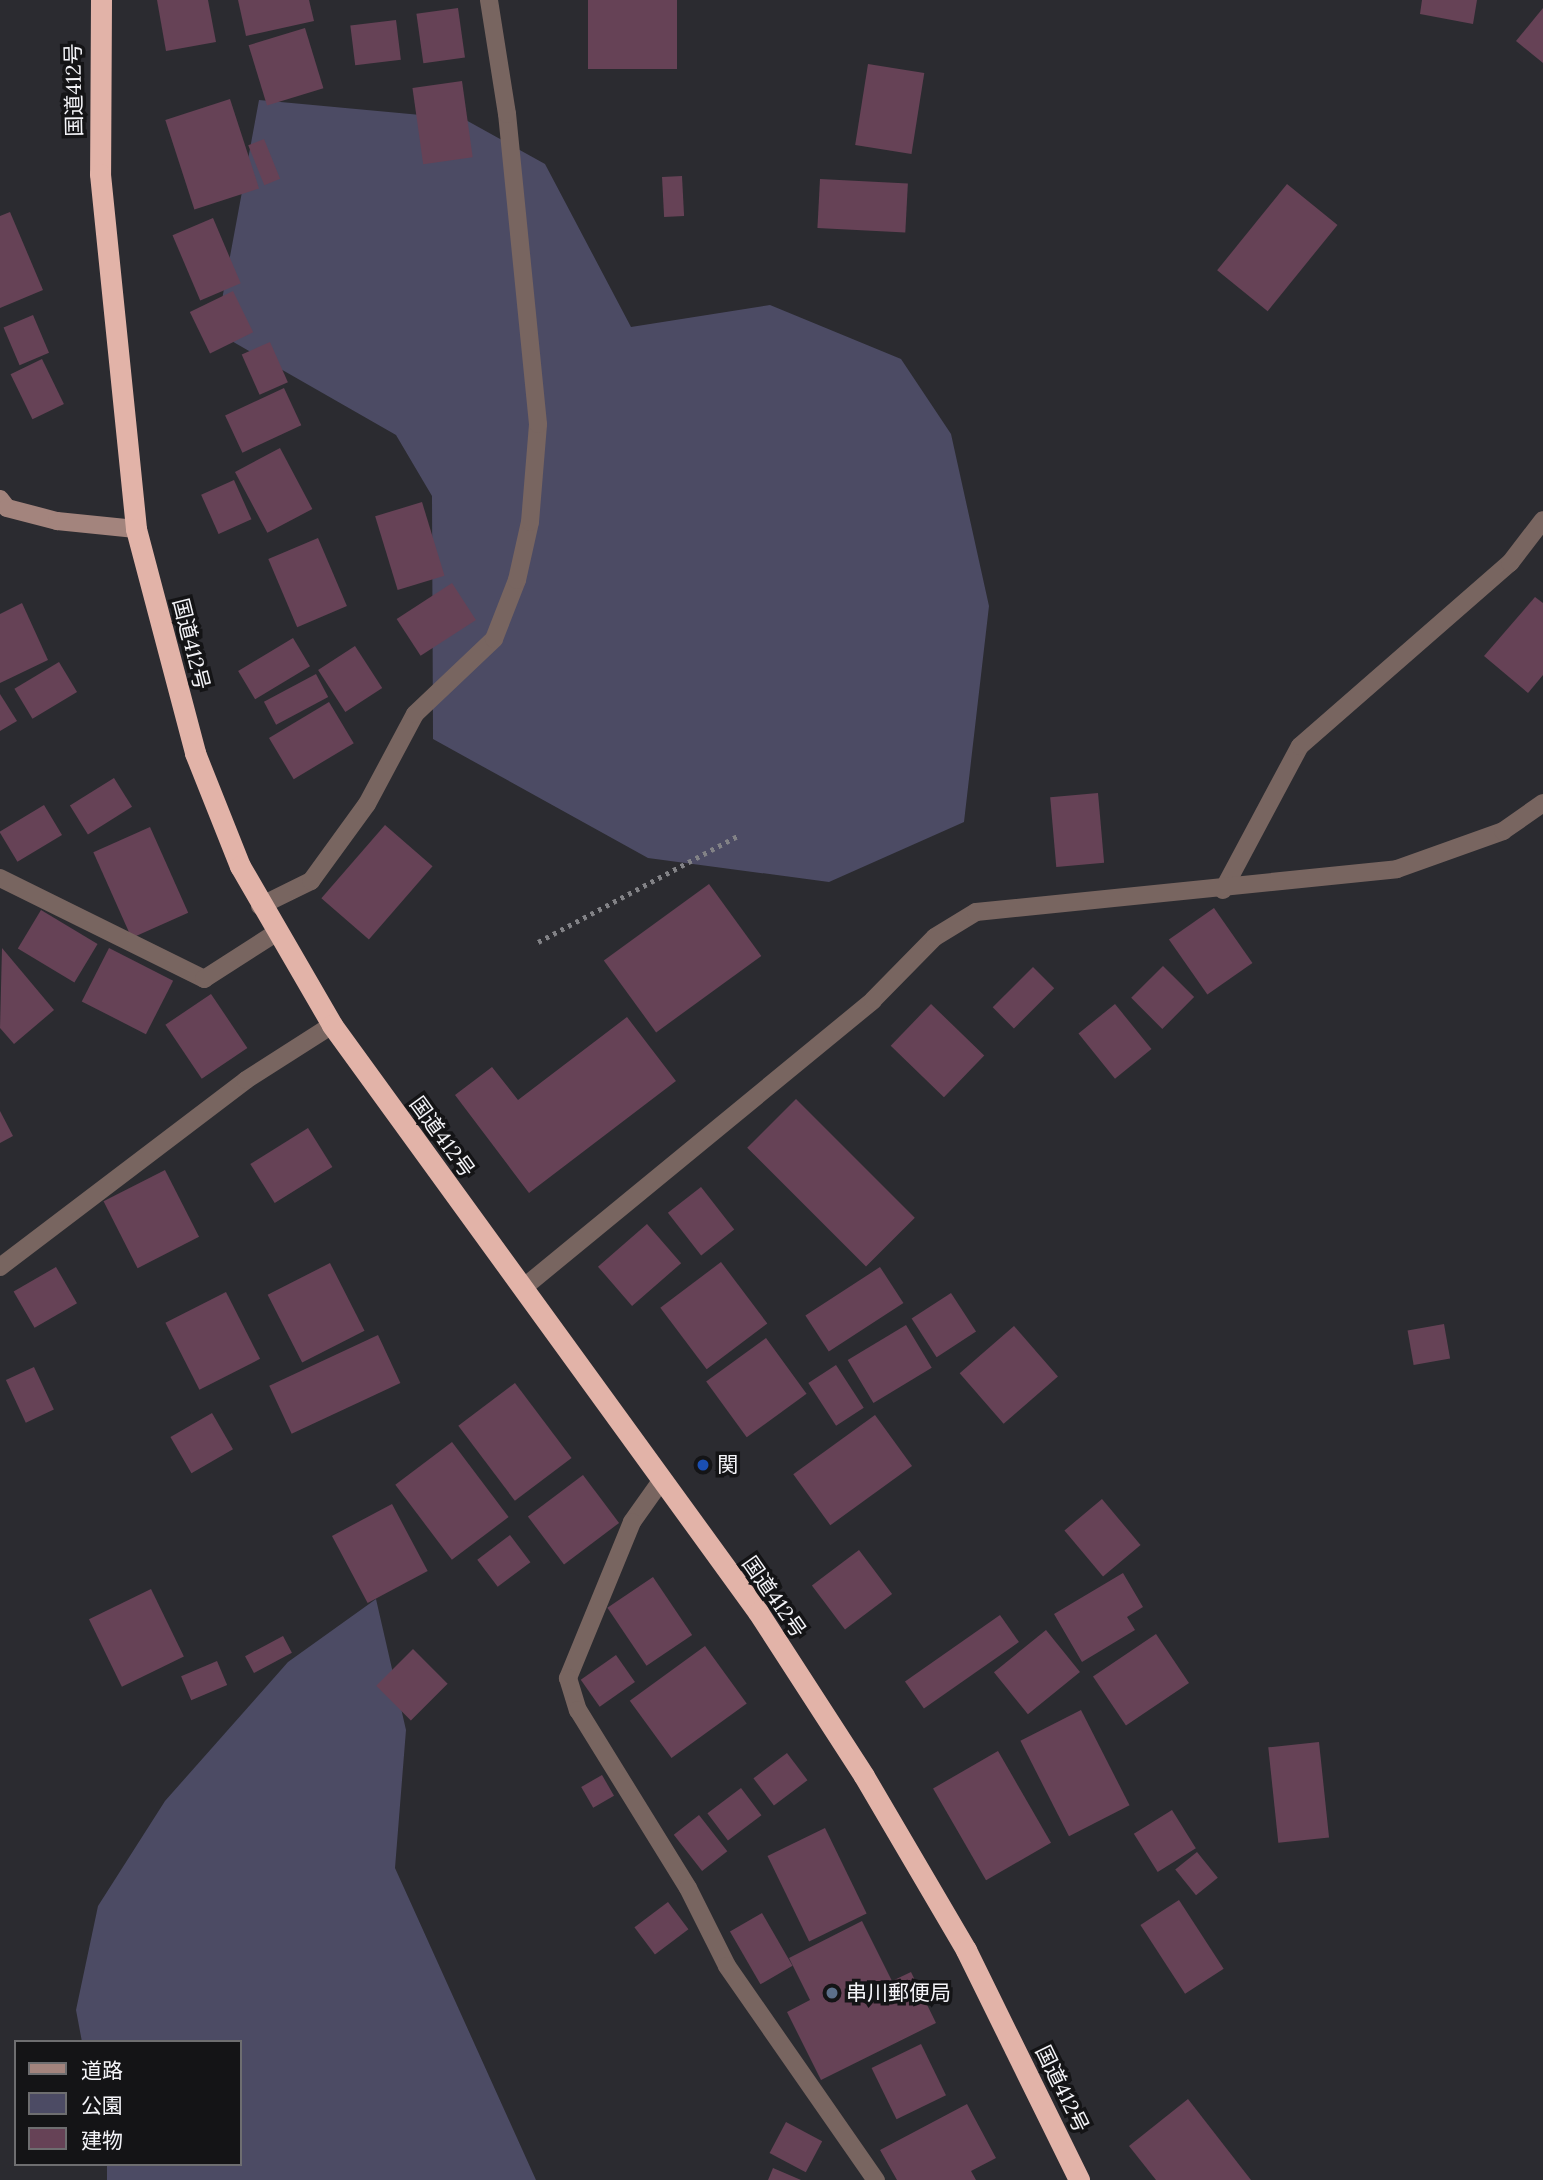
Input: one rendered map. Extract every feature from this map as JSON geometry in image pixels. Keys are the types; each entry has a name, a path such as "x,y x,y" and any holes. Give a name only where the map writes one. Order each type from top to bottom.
{"highway":[{"name":"国道412号","path":"100,0 100,174 136,529 195,753 260,906 274,934 332,1025 758,1612 864,1776 967,1950 1079,2180"}],"main road":[{"path":"0,499 7,508 57,521 136,529"}],"street":[{"path":"260,906 311,881 367,804 415,714 494,639 517,580 530,522 538,424 507,114 489,0"},
{"path":"1223,890 1300,746 1510,563 1543,520"},
{"path":"523,1288 873,1000 935,937 976,912 1052,900 1223,890 1397,869 1503,831 1543,803"},
{"path":"0,878 204,979 274,934"},
{"path":"0,1267 246,1080 332,1025"},
{"path":"661,1481 632,1522 568,1678 578,1710 688,1888 727,1966 876,2180"}],"path":[{"path":"538,942 739,835"}],"green space":[{"path":"259,100 464,119 545,164 631,327 770,305 901,359 951,434 989,606 964,822 829,882 648,858 433,739 432,496 396,435 216,332"},
{"path":"376,1599 406,1730 395,1868 536,2180 107,2180 107,2166 242,2166 242,2040 82,2040 76,2010 98,1906 165,1801 288,1662"}],"building":[{"path":"157,0 208,0 216,42 166,51"},
{"path":"238,0 309,0 314,21 246,36"},
{"path":"588,0 677,0 677,69 588,69"},
{"path":"1422,0 1477,0 1473,24 1420,14"},
{"path":"458,8 465,58 423,63 416,14"},
{"path":"1543,8 1543,63 1516,41"},
{"path":"396,20 401,60 355,65 350,26"},
{"path":"305,28 323,88 267,105 249,45"},
{"path":"868,64 924,73 911,154 855,145"},
{"path":"462,81 473,157 423,164 412,88"},
{"path":"230,99 259,188 194,209 165,120"},
{"path":"264,139 280,179 264,185 248,145"},
{"path":"682,176 684,216 664,217 662,177"},
{"path":"820,179 908,184 905,233 817,228"},
{"path":"1287,184 1338,225 1268,311 1217,270"},
{"path":"10,212 43,290 0,308 0,216"},
{"path":"213,218 241,283 200,301 172,235"},
{"path":"233,291 253,332 210,353 190,312"},
{"path":"33,315 49,353 20,365 4,328"},
{"path":"270,342 288,382 260,395 242,355"},
{"path":"42,359 64,404 32,419 11,374"},
{"path":"284,388 301,425 242,453 225,415"},
{"path":"280,448 312,509 267,533 235,472"},
{"path":"234,480 251,519 219,534 201,495"},
{"path":"422,502 445,576 398,590 375,516"},
{"path":"318,538 347,606 297,627 268,559"},
{"path":"452,583 476,620 421,656 397,619"},
{"path":"1535,597 1543,603 1543,675 1528,693 1484,656"},
{"path":"22,603 48,660 0,683 0,614"},
{"path":"293,638 310,666 255,699 238,671"},
{"path":"355,646 382,688 345,712 318,670"},
{"path":"59,662 77,692 32,719 14,689"},
{"path":"316,674 328,697 276,725 264,702"},
{"path":"0,694 17,721 0,731"},
{"path":"329,702 354,743 294,779 269,738"},
{"path":"114,778 132,807 88,834 70,806"},
{"path":"1098,793 1104,863 1056,867 1050,797"},
{"path":"44,805 62,835 17,862 0,831"},
{"path":"385,825 433,866 369,940 321,898"},
{"path":"150,827 188,913 132,938 93,852"},
{"path":"709,884 761,956 656,1032 604,960"},
{"path":"1214,908 1252,963 1207,994 1169,940"},
{"path":"41,910 98,944 74,983 18,949"},
{"path":"2,948 54,1010 14,1044 0,1028"},
{"path":"109,948 173,981 146,1034 82,1001"},
{"path":"1163,966 1194,997 1162,1029 1131,998"},
{"path":"1033,967 1054,988 1014,1029 993,1007"},
{"path":"211,994 247,1048 202,1079 165,1025"},
{"path":"931,1004 984,1055 944,1097 891,1046"},
{"path":"1115,1004 1152,1049 1115,1079 1078,1034"},
{"path":"627,1017 676,1081 529,1193 455,1095 492,1067 518,1100"},
{"path":"796,1099 915,1218 866,1267 747,1148"},
{"path":"0,1111 13,1136 0,1143"},
{"path":"308,1128 332,1167 275,1203 250,1164"},
{"path":"165,1170 199,1237 138,1268 104,1201"},
{"path":"701,1187 734,1230 701,1255 668,1213"},
{"path":"647,1224 681,1263 632,1306 598,1267"},
{"path":"721,1262 767,1323 707,1369 660,1308"},
{"path":"330,1263 365,1331 302,1362 268,1295"},
{"path":"56,1267 77,1303 35,1328 14,1292"},
{"path":"880,1267 903,1303 829,1352 805,1315"},
{"path":"226,1292 260,1359 199,1390 165,1323"},
{"path":"951,1293 976,1332 937,1357 912,1319"},
{"path":"1444,1324 1450,1358 1414,1365 1408,1330"},
{"path":"906,1325 932,1368 873,1403 848,1360"},
{"path":"1014,1326 1058,1377 1004,1424 960,1373"},
{"path":"378,1335 400,1383 292,1434 269,1386"},
{"path":"766,1338 807,1394 747,1437 706,1381"},
{"path":"836,1365 864,1408 836,1426 808,1383"},
{"path":"34,1367 54,1410 26,1423 6,1380"},
{"path":"515,1383 572,1458 515,1501 458,1426"},
{"path":"212,1413 233,1449 191,1473 170,1437"},
{"path":"875,1415 912,1466 830,1525 793,1474"},
{"path":"452,1442 509,1517 452,1560 395,1485"},
{"path":"583,1475 619,1523 564,1564 528,1517"},
{"path":"1102,1499 1141,1545 1103,1576 1064,1530"},
{"path":"392,1504 428,1571 368,1603 332,1536"},
{"path":"510,1535 530,1562 498,1587 477,1560"},
{"path":"859,1550 892,1594 845,1629 812,1586"},
{"path":"1123,1573 1143,1607 1127,1617 1135,1630 1082,1662 1054,1614"},
{"path":"653,1577 692,1635 647,1666 607,1608"},
{"path":"151,1589 184,1656 122,1687 89,1619"},
{"path":"1000,1615 1019,1642 924,1709 905,1682"},
{"path":"1046,1630 1080,1672 1028,1714 994,1672"},
{"path":"1156,1634 1189,1683 1126,1725 1093,1676"},
{"path":"283,1636 292,1653 254,1673 245,1656"},
{"path":"705,1646 747,1703 671,1758 630,1701"},
{"path":"413,1649 448,1684 411,1720 376,1686"},
{"path":"616,1655 635,1682 600,1707 581,1680"},
{"path":"217,1661 227,1685 191,1700 181,1676"},
{"path":"1081,1710 1130,1805 1069,1836 1020,1741"},
{"path":"1319,1742 1329,1837 1278,1843 1268,1747"},
{"path":"998,1751 1051,1843 986,1880 933,1788"},
{"path":"787,1753 807,1780 774,1805 753,1778"},
{"path":"602,1775 614,1796 593,1808 581,1787"},
{"path":"741,1788 761,1815 728,1840 707,1813"},
{"path":"1172,1810 1196,1848 1158,1872 1134,1834"},
{"path":"699,1815 727,1851 702,1871 674,1835"},
{"path":"825,1828 867,1913 809,1941 767,1856"},
{"path":"1197,1852 1218,1878 1196,1895 1175,1870"},
{"path":"1179,1900 1224,1969 1185,1994 1140,1925"},
{"path":"668,1902 688,1929 655,1954 634,1927"},
{"path":"762,1913 792,1966 760,1984 730,1932"},
{"path":"862,1921 892,1981 911,1972 936,2023 821,2080 787,2012 810,2000 789,1958"},
{"path":"921,2044 946,2095 897,2119 872,2068"},
{"path":"1188,2099 1251,2180 1156,2180 1129,2146"},
{"path":"967,2104 996,2158 971,2171 976,2180 897,2180 880,2150"},
{"path":"786,2122 822,2141 806,2172 770,2153"},
{"path":"773,2168 801,2180 768,2180"}],"place":[{"name":"関","path":"703,1465"},
{"name":"串川郵便局","path":"832,1993"}]}
